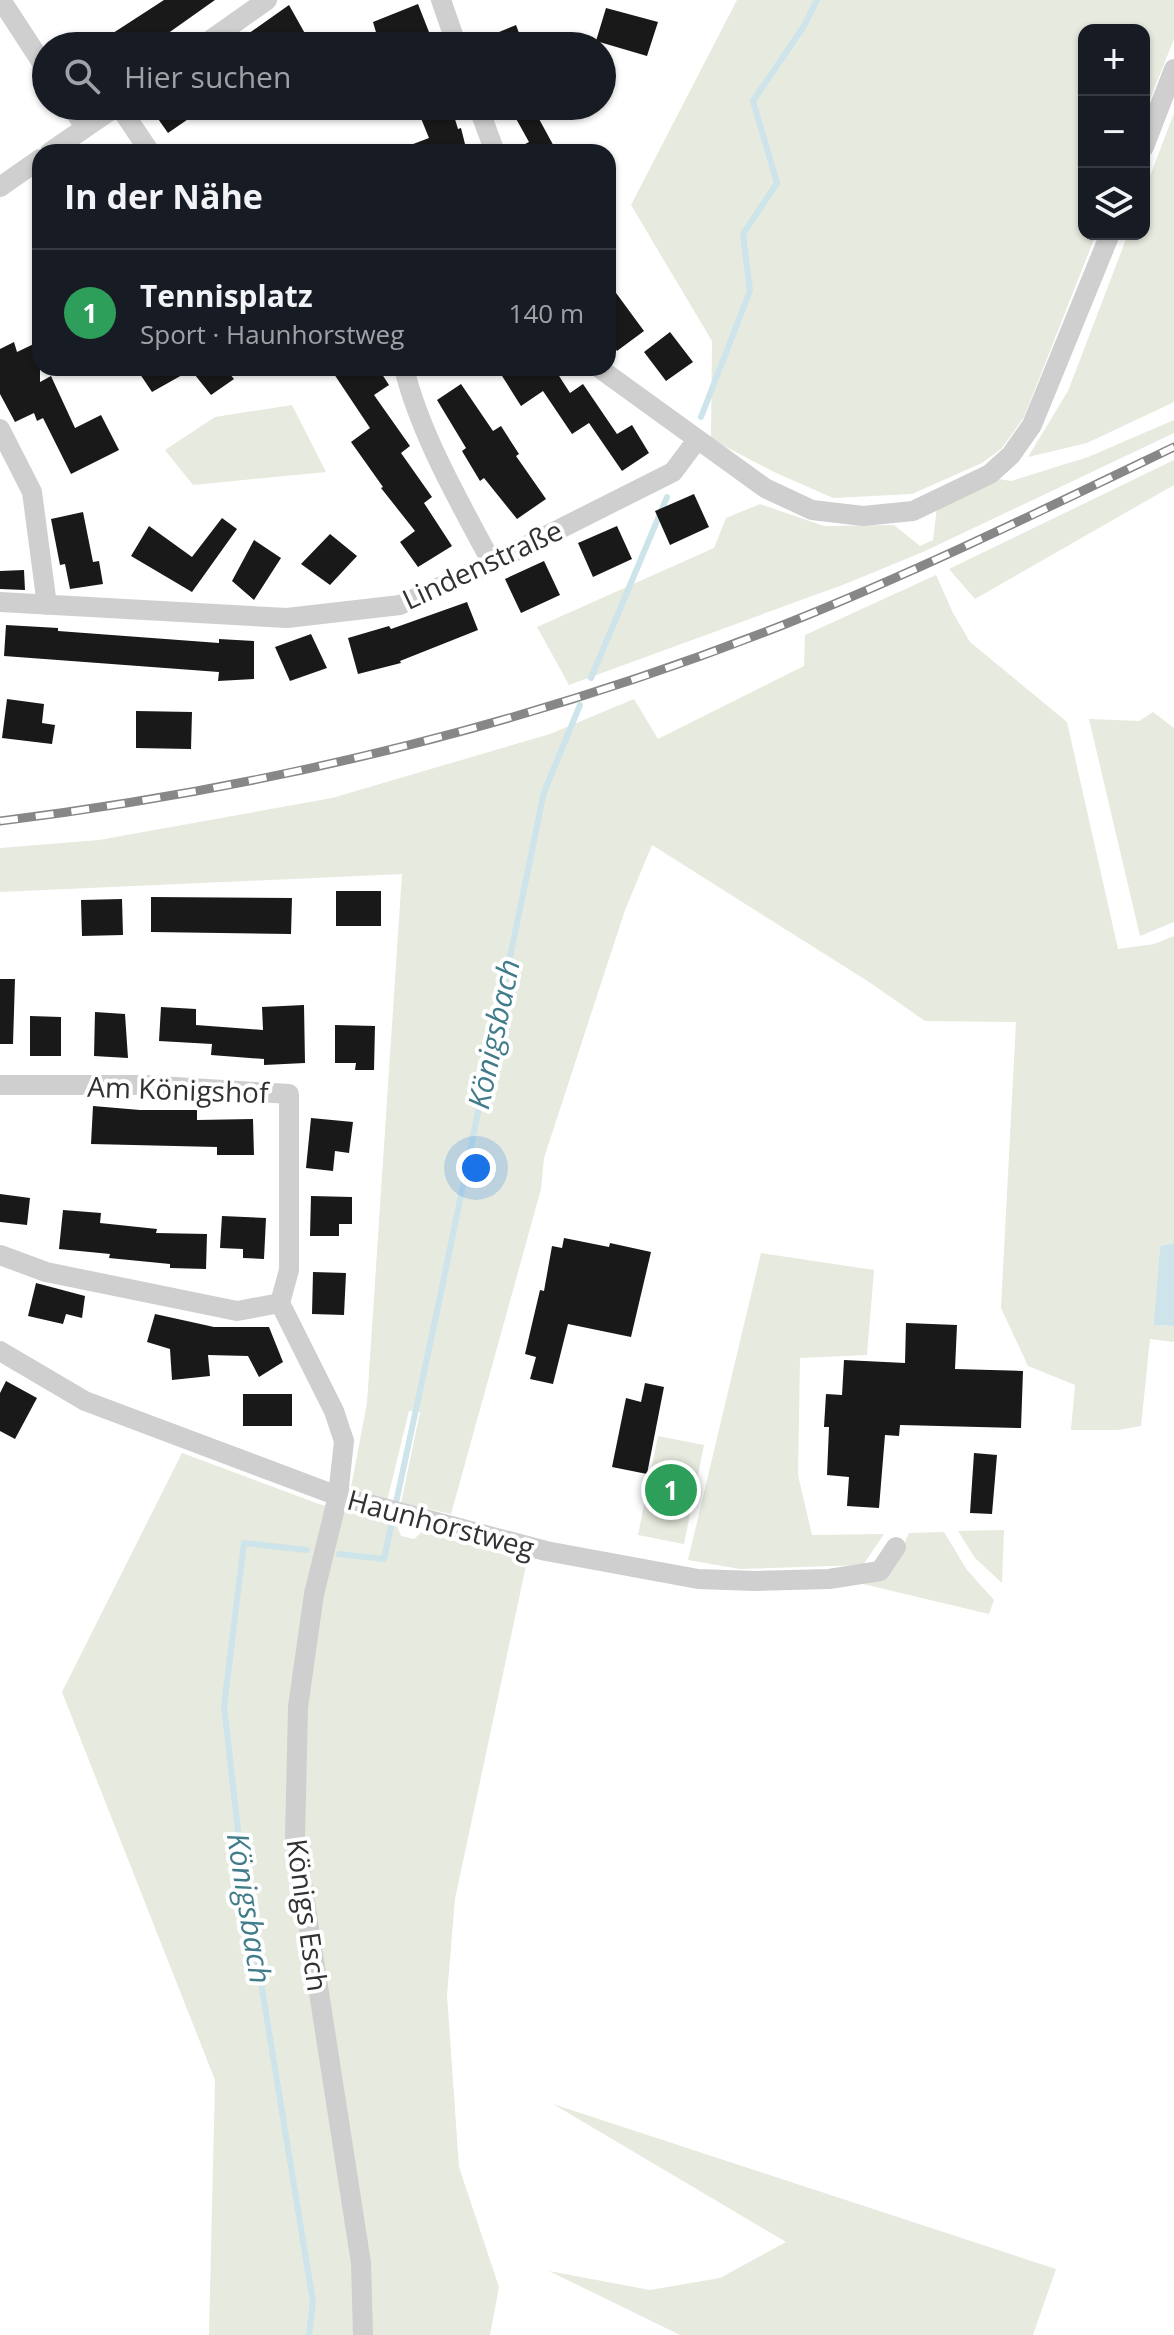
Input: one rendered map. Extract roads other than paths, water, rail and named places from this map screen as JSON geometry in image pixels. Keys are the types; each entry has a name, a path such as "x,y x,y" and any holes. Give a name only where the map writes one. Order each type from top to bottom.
{"street":[{"path":"1,0 32,48"},
{"path":"222,32 267,0"},
{"path":"441,0 452,32"},
{"path":"1150,131 1174,69"},
{"path":"80,120 85,127"},
{"path":"61,144 96,120"},
{"path":"128,120 144,144"},
{"path":"483,120 492,144"},
{"path":"0,187 32,165"},
{"path":"610,376 765,488 812,510 863,516 913,511 990,474 1011,455 1032,425 1108,240"},
{"path":"406,376 409,391 447,479 492,563"},
{"path":"0,429 32,492 47,605"},
{"name":"Lindenstraße","path":"0,602 287,618 400,605 492,563 673,472 697,440"},
{"name":"Am Königshof","path":"0,1085 144,1085 289,1094 289,1270 280,1303"},
{"path":"0,1255 46,1272 237,1311 280,1303 334,1411 344,1441 338,1496"},
{"name":"Haunhorstweg","path":"0,1351 85,1401 338,1496 546,1551 698,1579 755,1581 842,1577 880,1571 896,1547"},
{"name":"Königs Esch","path":"338,1496 314,1594 298,1707 295,1838 361,2263 363,2335"}],"water":[{"path":"1174,1243 1174,1326 1154,1325 1160,1246"}],"waterway":[{"name":"Königsbach","path":"701,417 750,291 743,234 777,183 753,101 804,26 817,0"},
{"name":"Königsbach","path":"591,678 667,497"},
{"name":"Königsbach","path":"339,1554 384,1559 544,792 580,705"},
{"name":"Königsbach","path":"307,1550 244,1543 224,1706 242,1866 313,2302 309,2335"}],"railway":[{"path":"0,821 100,807 299,771 398,748 592,693 833,605 1174,447"}],"place":[{"name":"Tennisplatz","path":"671,1490"}]}
